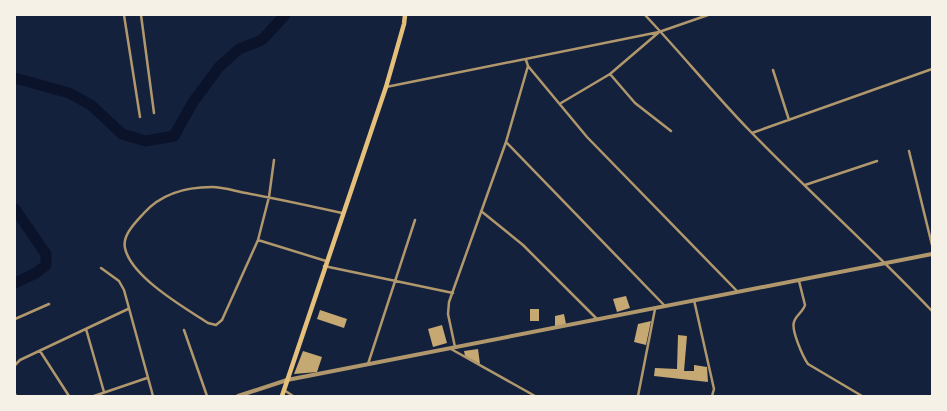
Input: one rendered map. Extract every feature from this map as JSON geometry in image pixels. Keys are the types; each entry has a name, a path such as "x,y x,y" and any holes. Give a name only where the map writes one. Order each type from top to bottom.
{"main road":[{"path":"282,396 326,260 386,87 405,15"}],"street":[{"path":"124,15 140,117"},
{"path":"141,15 154,113"},
{"path":"645,15 704,84 885,262 932,311"},
{"path":"386,87 660,32 708,15"},
{"path":"561,103 610,74 660,32"},
{"path":"526,60 528,66 561,103 587,137 737,291"},
{"path":"453,349 448,314 449,302 506,142 528,66"},
{"path":"773,70 789,120"},
{"path":"752,133 932,70"},
{"path":"610,74 636,103 670,131"},
{"path":"506,142 664,305"},
{"path":"909,151 932,245"},
{"path":"274,160 269,197 258,240 222,320 216,324 208,323 152,285 134,265 125,249 126,239 132,226 147,209 177,190 214,187 269,197 342,213"},
{"path":"805,185 877,161"},
{"path":"481,211 524,245 597,319"},
{"path":"368,366 415,220"},
{"path":"258,240 326,260"},
{"path":"238,396 287,380 368,366 664,305 932,254"},
{"path":"324,266 453,293"},
{"path":"101,268 122,286 153,396"},
{"path":"799,279 805,305 793,325 804,358 808,364 862,396"},
{"path":"694,300 714,389 712,396"},
{"path":"15,319 49,304"},
{"path":"638,396 656,307"},
{"path":"15,365 128,309"},
{"path":"86,329 104,392"},
{"path":"184,330 207,396"},
{"path":"453,349 535,396"},
{"path":"40,351 69,396"},
{"path":"94,396 148,378"},
{"path":"284,390 293,396"}],"building":[{"path":"626,296 630,308 617,312 613,299"},
{"path":"530,309 539,309 539,321 530,321"},
{"path":"320,310 347,319 344,328 317,319"},
{"path":"564,314 566,324 555,327 555,316"},
{"path":"651,321 646,345 634,342 638,324"},
{"path":"442,325 447,343 433,347 428,329"},
{"path":"678,335 687,336 684,371 694,371 694,365 707,367 708,382 654,376 655,368 677,369"},
{"path":"478,349 480,364 465,356 464,351"},
{"path":"303,351 322,357 317,372 294,374"}],"waterway":[{"path":"15,78 69,93 91,105 122,134 146,141 174,136 193,102 219,67 239,49 262,40 285,15"},
{"path":"15,209 46,254 46,265 36,273 15,283"}]}
